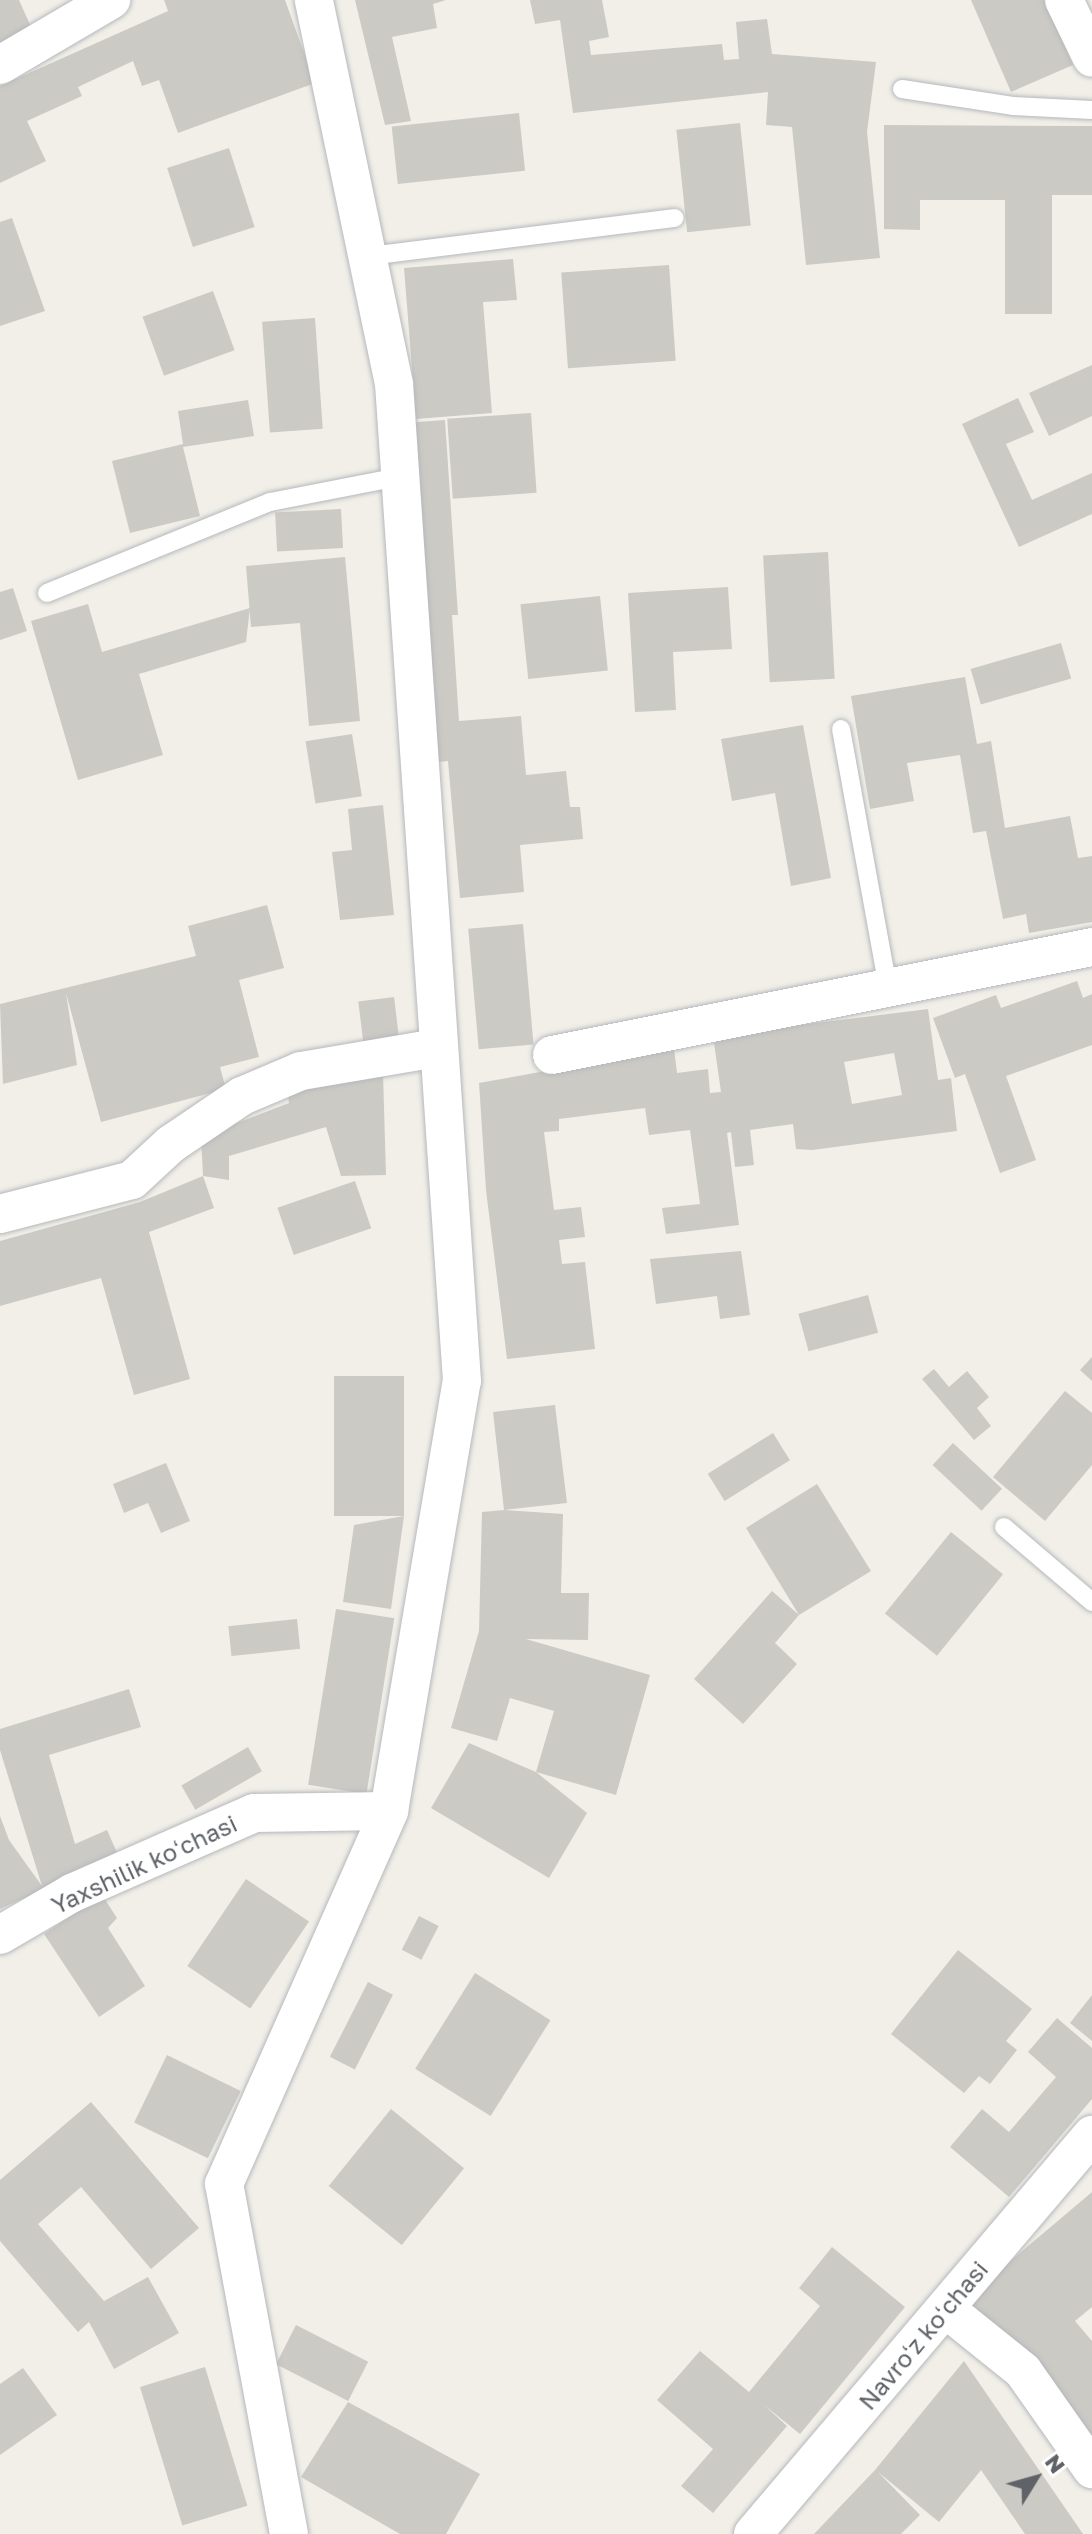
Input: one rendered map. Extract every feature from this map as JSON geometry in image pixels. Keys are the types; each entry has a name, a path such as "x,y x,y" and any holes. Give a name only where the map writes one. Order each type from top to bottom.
{"street":[{"path":"0,65 111,0"},
{"path":"289,2534 224,2184 389,1811 462,1381 394,384 314,0"},
{"path":"1064,0 1092,58"},
{"path":"552,1055 1092,947"},
{"path":"0,1214 132,1180 171,1144 242,1096 301,1071 437,1048"},
{"name":"Yaxshilik koʻchasi","path":"0,1935 72,1893 254,1813 389,1811"},
{"name":"Navroʻz koʻchasi","path":"753,2534 1092,2135"},
{"path":"946,2309 1023,2371 1092,2469"}],"lane":[{"path":"902,89 1013,106 1092,110"},
{"path":"369,256 675,218"},
{"path":"47,593 270,502 399,477"},
{"path":"841,729 888,987"},
{"path":"1004,1527 1092,1602"}],"building":[{"path":"0,0 19,0 35,36 0,51"},
{"path":"164,0 285,0 315,83 178,133 159,80 142,86 133,61 78,87 82,96 27,121 46,161 0,183 0,86 168,11"},
{"path":"355,0 446,0 433,4 437,28 392,37 411,121 385,125"},
{"path":"530,0 602,0 609,37 589,41 591,55 722,44 724,60 739,59 736,22 767,19 772,54 876,62 867,132 880,258 806,265 792,127 766,125 768,92 573,113 560,20 535,24"},
{"path":"971,0 1045,0 1073,65 1011,92"},
{"path":"519,113 525,171 398,184 392,126"},
{"path":"740,123 751,225 687,232 676,130"},
{"path":"884,125 1092,126 1092,195 1052,195 1052,314 1005,314 1005,200 920,200 920,230 884,229"},
{"path":"229,148 255,227 193,247 167,168"},
{"path":"12,218 45,311 0,326 0,222"},
{"path":"513,259 517,300 483,302 492,413 416,419 404,268"},
{"path":"669,265 676,361 568,368 561,273"},
{"path":"213,291 235,350 164,376 143,317"},
{"path":"315,318 323,429 270,432 262,322"},
{"path":"1092,365 1092,416 1049,436 1029,393"},
{"path":"1018,398 1034,432 1006,444 1032,500 1092,473 1092,514 1019,547 962,424"},
{"path":"248,400 254,436 183,447 200,516 130,533 112,461 183,444 178,411"},
{"path":"531,413 537,493 453,499 447,419"},
{"path":"445,420 458,615 452,615 459,721 521,716 526,775 566,771 570,807 580,807 583,839 520,845 524,892 460,898 448,761 432,763 403,423"},
{"path":"341,509 343,548 277,551 275,512"},
{"path":"828,552 835,679 770,682 763,555"},
{"path":"345,557 360,721 309,726 300,623 251,627 246,566"},
{"path":"728,587 732,649 673,652 676,710 635,712 628,593"},
{"path":"13,588 27,631 0,640 0,592"},
{"path":"600,596 608,671 528,679 520,604"},
{"path":"88,604 102,652 250,608 246,642 139,674 163,755 78,780 31,621"},
{"path":"1061,643 1071,679 981,704 971,669"},
{"path":"965,677 977,744 991,741 1005,828 1070,816 1078,858 1092,856 1092,922 1029,933 1026,914 1003,919 986,831 973,833 960,755 907,763 914,801 870,809 851,696"},
{"path":"803,725 831,878 791,886 775,793 732,801 721,739"},
{"path":"352,734 362,796 315,804 306,741"},
{"path":"383,805 394,915 340,920 332,852 352,850 348,809"},
{"path":"267,905 284,968 239,980 259,1057 220,1067 226,1089 101,1122 66,993 77,1065 3,1084 0,1004 196,956 188,926"},
{"path":"523,924 534,1045 479,1049 468,929"},
{"path":"1077,981 1083,998 1092,994 1092,1045 1006,1076 1036,1160 1000,1173 965,1074 955,1078 933,1018 996,995 1001,1008"},
{"path":"394,997 399,1039 363,1043 358,1001"},
{"path":"928,1009 938,1080 951,1078 957,1131 812,1150 796,1149 793,1124 750,1130 754,1165 735,1167 731,1132 727,1133 739,1225 666,1234 662,1208 700,1204 690,1130 649,1135 645,1108 559,1119 559,1131 544,1132 554,1210 581,1207 585,1237 559,1240 562,1264 585,1262 595,1349 507,1359 486,1190 479,1083 674,1048 677,1073 708,1069 710,1093 721,1092 713,1036","holes":["894,1053 902,1095 852,1104 844,1062"]},
{"path":"383,1073 386,1175 341,1176 326,1127 229,1156 229,1180 203,1176 201,1137 289,1103 287,1089"},
{"path":"203,1176 214,1208 149,1232 190,1379 134,1395 101,1278 0,1306 0,1241 140,1202"},
{"path":"355,1181 371,1228 294,1255 277,1208"},
{"path":"741,1251 750,1315 720,1319 717,1296 656,1304 650,1259"},
{"path":"868,1295 878,1333 809,1351 798,1314"},
{"path":"1092,1357 1092,1381 1080,1370"},
{"path":"934,1369 949,1387 967,1371 989,1397 977,1408 991,1426 974,1440 922,1379"},
{"path":"334,1376 404,1376 404,1516 334,1516"},
{"path":"1065,1391 1092,1413 1092,1465 1045,1521 993,1477"},
{"path":"555,1405 567,1503 504,1510 493,1412"},
{"path":"773,1433 790,1460 725,1501 708,1474"},
{"path":"953,1443 1002,1489 982,1511 933,1465"},
{"path":"166,1463 190,1521 161,1533 148,1503 124,1513 113,1484"},
{"path":"817,1484 871,1571 799,1615 746,1528"},
{"path":"504,1510 563,1514 561,1593 589,1593 588,1640 526,1639 650,1675 616,1795 536,1772 554,1711 510,1698 497,1741 451,1728 479,1631 482,1512"},
{"path":"404,1516 391,1609 343,1602 354,1525"},
{"path":"951,1532 1003,1574 937,1656 885,1614"},
{"path":"772,1591 799,1615 775,1643 797,1664 743,1724 694,1679"},
{"path":"336,1609 394,1618 366,1794 308,1785"},
{"path":"297,1619 300,1649 232,1656 228,1626"},
{"path":"129,1689 141,1727 49,1755 75,1844 107,1830 118,1855 0,1909 0,1816 9,1840 42,1886 0,1750 0,1729"},
{"path":"469,1743 536,1772 587,1813 549,1878 431,1808"},
{"path":"248,1747 262,1771 195,1810 181,1786"},
{"path":"246,1879 309,1921 250,2009 187,1966"},
{"path":"102,1895 117,1918 108,1928 145,1986 99,2017 44,1934"},
{"path":"419,1916 439,1926 421,1960 402,1950"},
{"path":"958,1950 1032,2009 1006,2041 1017,2050 990,2084 979,2076 964,2093 891,2034"},
{"path":"475,1973 550,2020 491,2116 415,2069"},
{"path":"368,1982 393,1995 355,2070 330,2057"},
{"path":"1092,1995 1092,2041 1070,2023"},
{"path":"1057,2018 1092,2048 1092,2099 1009,2197 950,2147 982,2109 1009,2132 1056,2077 1028,2052"},
{"path":"167,2055 241,2091 208,2158 134,2122"},
{"path":"91,2102 199,2228 151,2269 81,2187 38,2224 104,2301 148,2277 179,2333 114,2369 89,2322 78,2332 0,2241 0,2180"},
{"path":"391,2109 464,2168 402,2245 329,2186"},
{"path":"1092,2192 1092,2307 1075,2321 1092,2341 1092,2468 957,2306"},
{"path":"832,2247 905,2307 800,2434 764,2405 787,2426 713,2513 681,2486 713,2449 657,2400 700,2351 749,2392 820,2306 799,2288"},
{"path":"296,2325 368,2362 348,2401 276,2364"},
{"path":"964,2361 1083,2534 1025,2534 981,2470 939,2522 878,2472 920,2515 901,2534 814,2534 875,2470"},
{"path":"205,2367 247,2506 182,2526 140,2387"},
{"path":"23,2368 57,2415 0,2455 0,2384"},
{"path":"348,2402 480,2474 446,2534 400,2534 301,2477"}]}
